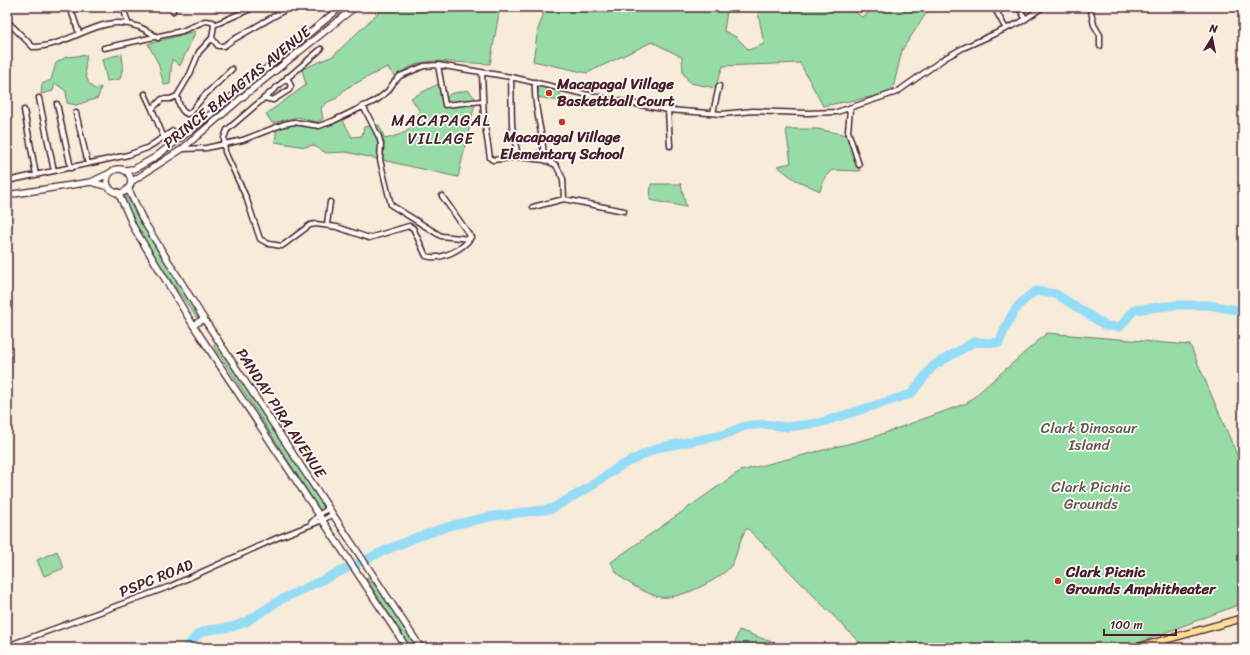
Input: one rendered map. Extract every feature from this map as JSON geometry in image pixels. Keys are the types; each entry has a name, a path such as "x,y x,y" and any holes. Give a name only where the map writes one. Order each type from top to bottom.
{"main road":[{"name":"PRINCE BALAGTAS AVENUE","path":"124,170 134,169 141,166 170,146 341,7"},
{"name":"PRINCE BALAGTAS AVENUE","path":"131,182 182,149 245,95 355,7"},
{"path":"7,195 91,182 117,169 124,170 130,175 131,182 128,188 118,192 109,187 91,182"},
{"path":"109,187 107,180 110,173"},
{"name":"PANDAY PIRA AVENUE","path":"128,188 143,220 204,319 421,648"},
{"name":"PANDAY PIRA AVENUE","path":"118,192 134,228 194,325 366,584 406,648"},
{"path":"194,325 204,319"},
{"path":"1136,648 1243,618"}],"street":[{"path":"70,7 79,33"},
{"path":"123,7 128,23"},
{"path":"171,7 173,12"},
{"path":"214,25 255,7"},
{"path":"212,38 218,46 224,46 290,7"},
{"path":"994,7 1006,29"},
{"path":"1018,7 1026,19"},
{"path":"182,149 223,145 258,136 278,126 294,122 319,126 377,100 388,91 400,76 424,66 438,65 511,77 602,98 668,110 713,113 753,111 807,113 837,112 850,109 897,92 957,51 1026,19 1043,7"},
{"path":"1090,7 1094,25 1100,35 1100,46"},
{"path":"104,48 158,38 186,30 205,21 213,22 214,25"},
{"path":"7,22 33,47 45,46 101,26 128,23 135,24 158,38"},
{"path":"152,108 162,99 170,99 177,96 190,74 199,52 212,38 214,25"},
{"path":"321,49 227,130 223,145 225,152 246,197 260,239 270,244 282,246 310,225 327,224 369,238 409,226 413,228 422,252 429,258 454,251 470,239"},
{"path":"438,65 445,105 482,101"},
{"path":"177,96 179,104 187,114 191,112 203,97 232,69"},
{"path":"482,73 482,101 491,160 518,157 544,160 556,165 560,171 564,187 564,199"},
{"path":"264,98 273,100 289,90 291,86 287,77"},
{"path":"511,77 512,125 518,157"},
{"path":"535,82 534,102 542,135 544,160"},
{"path":"713,113 719,86"},
{"path":"145,94 164,138"},
{"path":"39,98 54,171"},
{"path":"57,104 71,168"},
{"path":"364,106 379,136 381,144 380,160 391,205 441,236 470,239"},
{"path":"850,109 848,131 859,165"},
{"path":"24,110 36,175"},
{"path":"668,110 670,146"},
{"path":"76,113 88,164"},
{"path":"7,181 128,155 147,148 173,132"},
{"path":"442,196 470,235 470,239"},
{"path":"533,207 564,199 624,211"},
{"path":"327,224 330,202"},
{"name":"PSPC ROAD","path":"7,646 171,586 310,524 331,511"}],"green space":[{"path":"384,7 500,7 490,64 434,61 413,66 404,70 395,77 387,67 345,89 337,98 328,102 321,108 323,119 316,122 298,117 272,123 266,114 306,85 302,69 333,56"},
{"path":"536,7 720,7 727,11 724,31 736,37 749,50 764,44 757,7 848,7 862,17 879,7 923,7 927,12 902,50 892,93 823,106 800,63 723,66 715,88 690,83 683,73 682,57 652,42 587,73 533,61 538,29 543,16 542,10"},
{"path":"196,31 180,66 172,59 170,84 164,85 158,63 148,44"},
{"path":"122,54 123,67 120,79 107,81 102,59"},
{"path":"87,55 85,69 87,78 91,86 95,89 101,87 98,98 76,105 67,103 66,91 55,83 53,91 41,94 42,84 51,80 56,63 66,57"},
{"path":"440,83 443,102 450,94 468,90 476,99 458,177 346,152 326,153 313,145 305,147 275,142 277,127 296,122 313,124 341,117 352,137 362,136 364,127 379,125 385,139 399,135 411,127 419,110 411,98"},
{"name":"Macapagal Village Baskettball Court","path":"539,86 561,90 559,101 537,97"},
{"path":"786,129 818,129 847,135 860,171 832,170 825,177 820,191 794,179 777,166 791,163"},
{"path":"651,184 681,184 686,207 650,200"},
{"path":"125,194 150,238 201,318 197,318 142,236 132,218 126,203"},
{"name":"Clark Picnic Grounds","path":"1047,333 1190,345 1243,469 1243,603 1125,648 853,648 860,643 747,528 730,567 717,578 687,593 677,596 660,597 643,591 620,577 611,562 740,471 871,438 967,403"},
{"path":"217,342 325,510 320,510 214,346"},
{"path":"57,551 64,568 44,576 37,560"},
{"path":"368,577 384,597 418,648 411,648 366,578"},
{"path":"739,630 788,648 730,648 735,643"}],"waterway":[{"path":"186,648 198,634 208,630 232,627 246,622 280,600 417,537 453,525 493,516 551,509 588,488 620,466 657,448 723,435 745,426 763,424 787,427 819,423 911,394 933,366 974,342 999,343 1017,307 1036,291 1056,294 1106,326 1120,327 1134,310 1175,305 1208,305 1243,311"}],"place":[{"name":"Macapagal Village Baskettball Court","path":"549,93"},
{"name":"Macapagal Village Elementary School","path":"562,122"},
{"name":"Clark Picnic Grounds Amphitheater","path":"1058,581"}],"district":[{"name":"MACAPAGAL VILLAGE","path":"441,129"}],"park label":[{"name":"Clark Dinosaur Island","path":"1089,436"}]}
